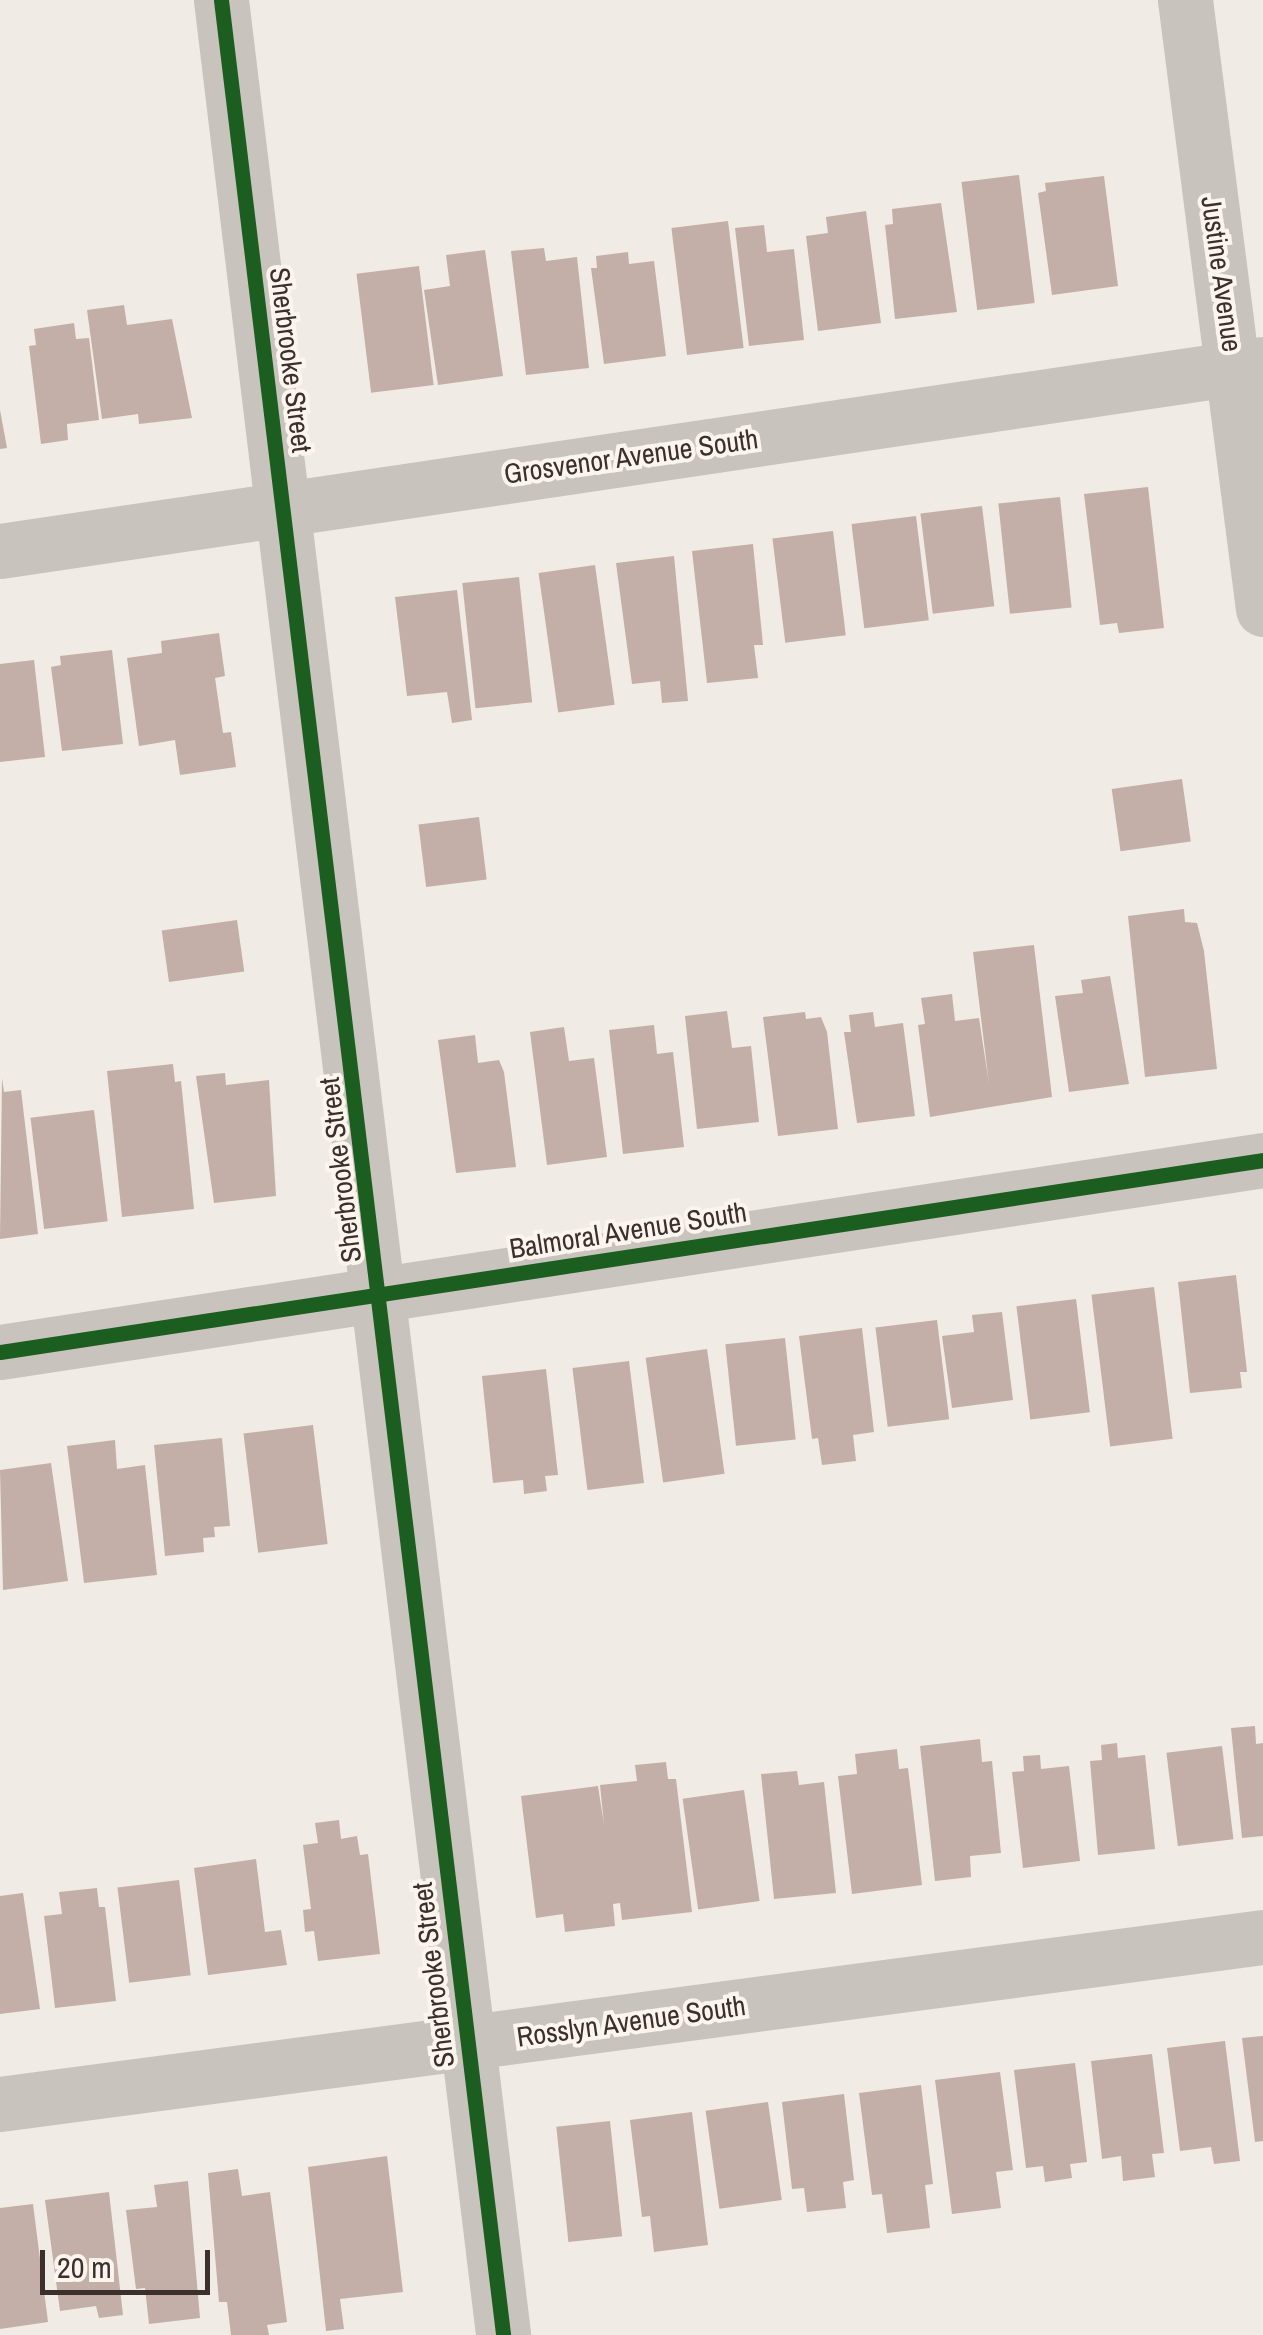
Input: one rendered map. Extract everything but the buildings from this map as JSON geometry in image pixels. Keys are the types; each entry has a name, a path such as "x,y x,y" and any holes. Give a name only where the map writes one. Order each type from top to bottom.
{"street":[{"name":"Sherbrooke Street","path":"221,0 380,1293 502,2335"},
{"name":"Justine Avenue","path":"1185,0 1249,366 1263,608"},
{"name":"Grosvenor Avenue South","path":"0,551 1249,366"},
{"name":"Balmoral Avenue South","path":"0,1352 1263,1160"},
{"name":"Rosslyn Avenue South","path":"0,2104 1263,1937"}],"cycle path":[{"path":"221,0 503,2335"},
{"path":"0,1352 1263,1160"}]}
